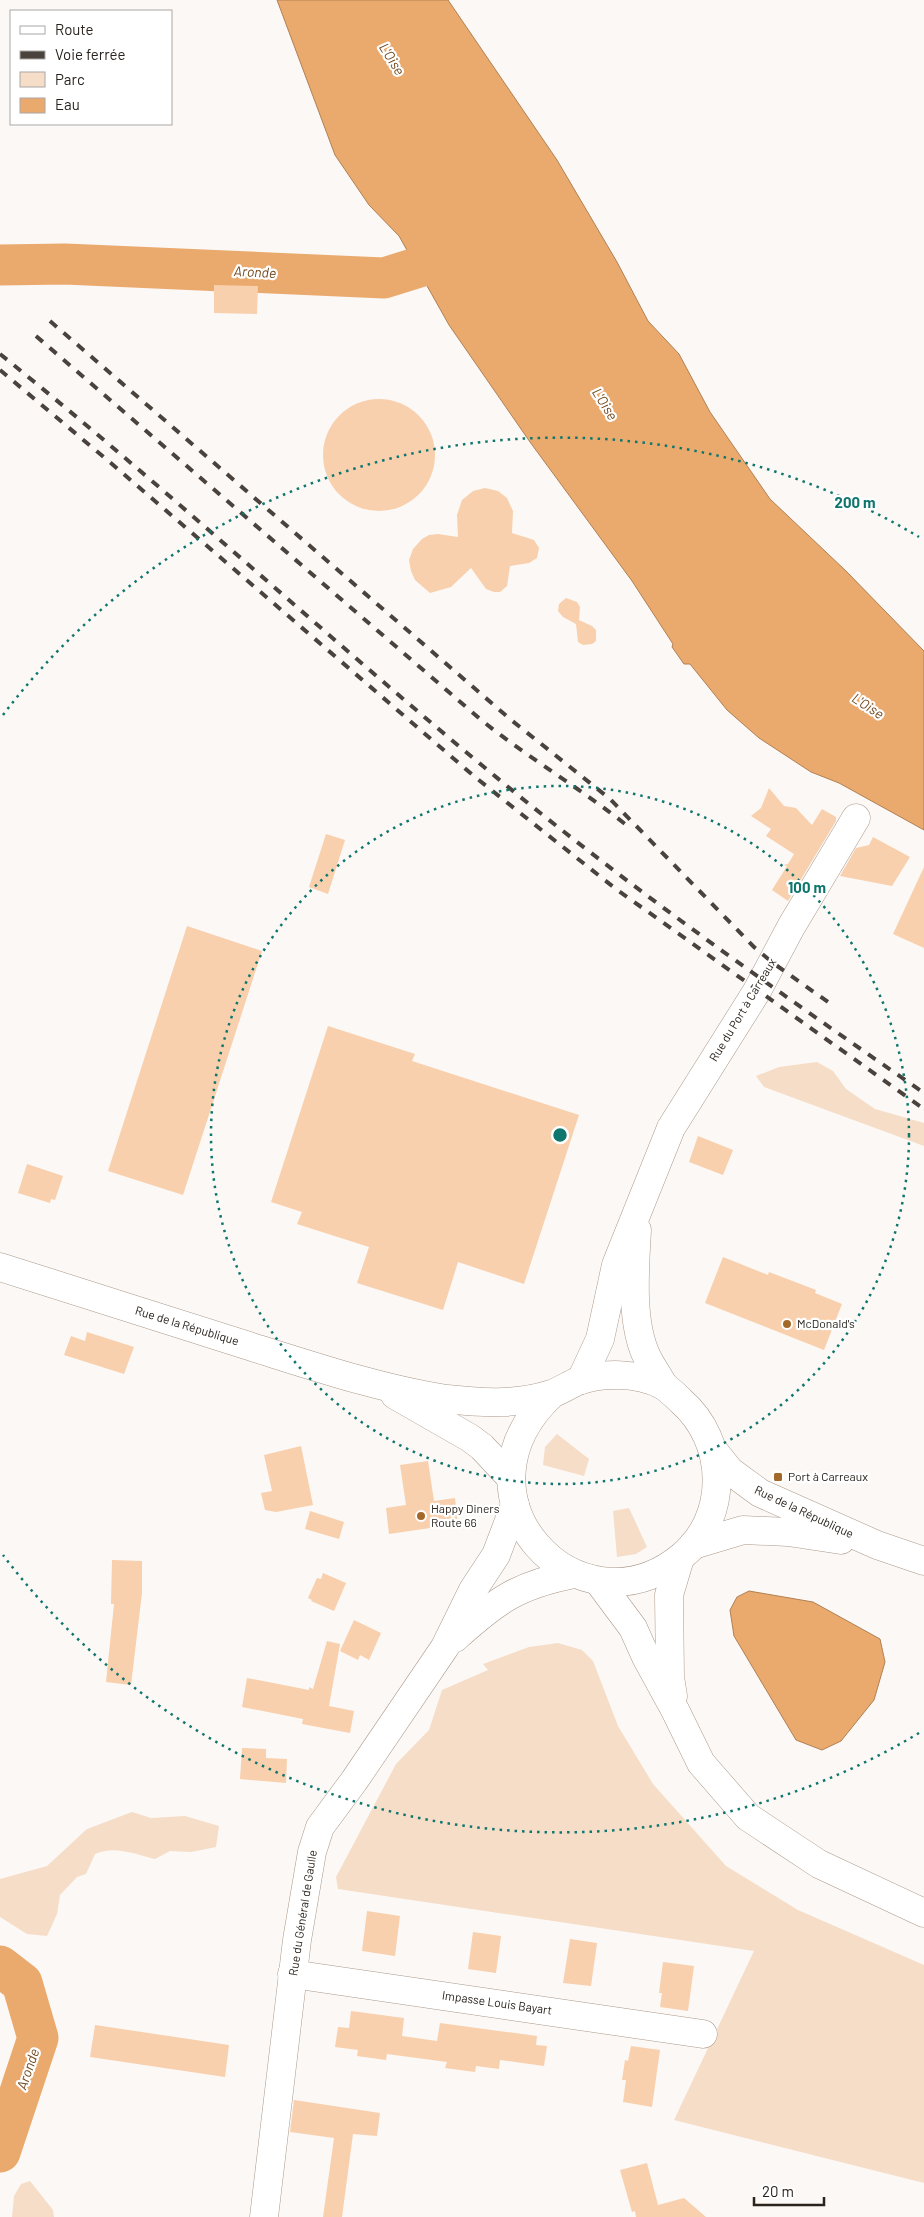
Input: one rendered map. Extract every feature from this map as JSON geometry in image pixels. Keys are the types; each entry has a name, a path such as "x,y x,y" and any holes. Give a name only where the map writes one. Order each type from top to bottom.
{"main road":[{"name":"Rue du Port à Carreaux","path":"582,1380 600,1339 616,1265 638,1206 671,1128 757,991 791,927 856,818"},
{"name":"Rue du Port à Carreaux","path":"638,1206 635,1271 638,1327 646,1356 664,1386"},
{"name":"Rue de la République","path":"0,1267 266,1351 374,1382 445,1398 495,1404 552,1394"},
{"path":"675,1710 670,1677 669,1595 687,1552 707,1525 715,1501 718,1476 714,1451 701,1423 685,1404 664,1386 629,1376 600,1376 582,1380 552,1394 528,1421 518,1439 512,1458 513,1492 521,1523 534,1544 552,1561 586,1577 633,1628 701,1763 748,1818 819,1864 924,1913"},
{"name":"Rue de la République","path":"374,1382 470,1438 482,1447 513,1492"},
{"name":"Rue de la République","path":"714,1451 730,1471 760,1493 877,1546 924,1561"},
{"name":"Rue du Général de Gaulle","path":"264,2217 292,1974 312,1852 320,1827 354,1781 445,1647 473,1590 496,1555 513,1492"},
{"name":"Rue de la République","path":"687,1552 743,1530 788,1532 877,1546"},
{"name":"Rue du Général de Gaulle","path":"445,1647 501,1600 542,1580 586,1577 628,1581 655,1573 687,1552"},
{"name":"Impasse Louis Bayart","path":"292,1974 702,2034"}],"green space":[{"path":"817,1062 833,1071 846,1089 875,1109 924,1123 924,1146 764,1087 756,1076 779,1067"},
{"path":"557,1434 589,1459 584,1476 543,1465 545,1447"},
{"path":"629,1508 647,1547 636,1554 617,1557 613,1511"},
{"path":"558,1643 582,1650 593,1661 618,1726 653,1784 726,1866 798,1910 924,1965 924,2183 674,2120 754,1951 338,1889 336,1877 396,1764 429,1730 442,1690 488,1670 483,1664 529,1647"},
{"path":"132,1812 151,1818 185,1816 219,1826 216,1847 191,1852 170,1851 155,1859 117,1850 102,1851 95,1854 86,1874 77,1877 60,1895 57,1914 47,1936 27,1934 0,1917 0,1879 47,1866 87,1829"},
{"path":"27,2092 26,2109 22,2124 16,2140 7,2154 0,2149 0,2125 13,2096"},
{"path":"30,2181 53,2210 54,2217 12,2217 14,2196 21,2184"}],"water":[{"name":"L'Oise","path":"277,0 448,0 557,160 617,262 648,321 679,354 710,412 770,499 846,571 924,651 924,830 839,783 811,772 759,738 727,710 690,664 684,664 632,581 530,442 449,325 399,236 369,205 335,155"},
{"path":"749,1591 813,1602 880,1639 885,1662 874,1700 841,1741 822,1750 796,1740 734,1636 730,1610 737,1597"}],"building":[{"path":"214,285 258,286 257,314 214,313"},
{"path":"379,399 400,403 419,415 431,434 435,455 431,476 419,495 400,507 379,511 358,507 339,495 327,476 323,455 327,434 339,415 358,403"},
{"path":"485,488 498,491 507,498 513,511 512,533 534,540 539,548 537,558 529,563 510,566 507,586 500,592 486,589 471,568 451,587 430,593 415,580 411,571 409,560 413,549 422,539 429,535 438,534 458,537 457,515 462,500 473,491"},
{"path":"566,598 577,602 580,607 579,620 596,630 596,641 592,644 583,645 578,642 576,624 563,617 558,611 559,604"},
{"path":"769,788 784,806 796,808 812,825 822,809 836,817 836,821 788,901 772,890 787,866 783,865 788,864 794,854 766,836 771,829 751,816 761,808"},
{"path":"326,834 345,840 328,894 309,887"},
{"path":"873,837 910,857 892,886 840,876 856,848 869,845"},
{"path":"924,867 924,948 893,934"},
{"path":"187,926 262,951 183,1195 108,1171"},
{"path":"328,1026 415,1054 412,1061 579,1115 524,1284 458,1262 443,1310 357,1283 369,1247 297,1224 302,1212 271,1202"},
{"path":"698,1136 733,1150 723,1175 689,1162"},
{"path":"27,1164 63,1176 55,1200 51,1199 50,1203 18,1193"},
{"path":"723,1257 768,1275 769,1272 816,1290 815,1293 842,1304 824,1350 705,1303"},
{"path":"87,1332 134,1347 124,1374 64,1355 71,1336 85,1341"},
{"path":"301,1446 313,1505 276,1512 265,1510 261,1493 272,1491 264,1455"},
{"path":"428,1461 434,1501 455,1498 458,1524 389,1534 386,1508 406,1505 400,1465"},
{"path":"310,1511 344,1522 339,1539 305,1529"},
{"path":"112,1560 142,1561 142,1593 131,1685 106,1682 114,1604 111,1604"},
{"path":"323,1573 346,1583 334,1611 308,1598 317,1578 321,1579"},
{"path":"354,1620 381,1633 369,1660 360,1655 358,1660 340,1651"},
{"path":"327,1641 340,1644 329,1706 354,1711 350,1733 302,1724 303,1719 242,1707 247,1678 309,1690 309,1687 313,1689"},
{"path":"242,1748 266,1749 266,1758 287,1759 286,1783 240,1779"},
{"path":"367,1911 400,1916 395,1956 362,1951"},
{"path":"473,1932 501,1936 496,1973 468,1969"},
{"path":"570,1939 597,1943 591,1986 563,1983"},
{"path":"663,1962 694,1966 688,2011 660,2007 662,1993 659,1993"},
{"path":"351,2011 404,2018 402,2036 437,2041 440,2023 537,2036 536,2045 547,2046 544,2066 500,2060 499,2069 476,2066 475,2072 445,2068 447,2062 387,2054 386,2060 357,2056 358,2050 335,2047 338,2027 349,2028"},
{"path":"95,2025 229,2045 225,2077 90,2057"},
{"path":"631,2046 660,2050 652,2107 623,2102 626,2080 622,2080 625,2060 628,2061"},
{"path":"294,2100 380,2113 377,2136 353,2134 342,2217 323,2217 334,2138 290,2132"},
{"path":"647,2163 658,2205 684,2198 706,2217 636,2217 635,2211 632,2212 620,2170"}],"waterway":[{"name":"Aronde","path":"0,265 65,264 384,278 471,251"},
{"name":"Aronde","path":"0,1966 22,1983 38,2038 0,2152"}],"railway":[{"path":"50,321 510,719 610,799 754,947 773,963 828,1002"},
{"path":"36,336 480,719 630,828"},
{"path":"0,354 122,456 423,716 537,810 700,935 924,1093"},
{"path":"0,370 475,777 616,889 924,1109"}],"place":[{"name":"McDonald's","path":"787,1324"},
{"name":"Port à Carreaux","path":"778,1477"},
{"name":"Happy Diners Route 66","path":"421,1516"}]}
